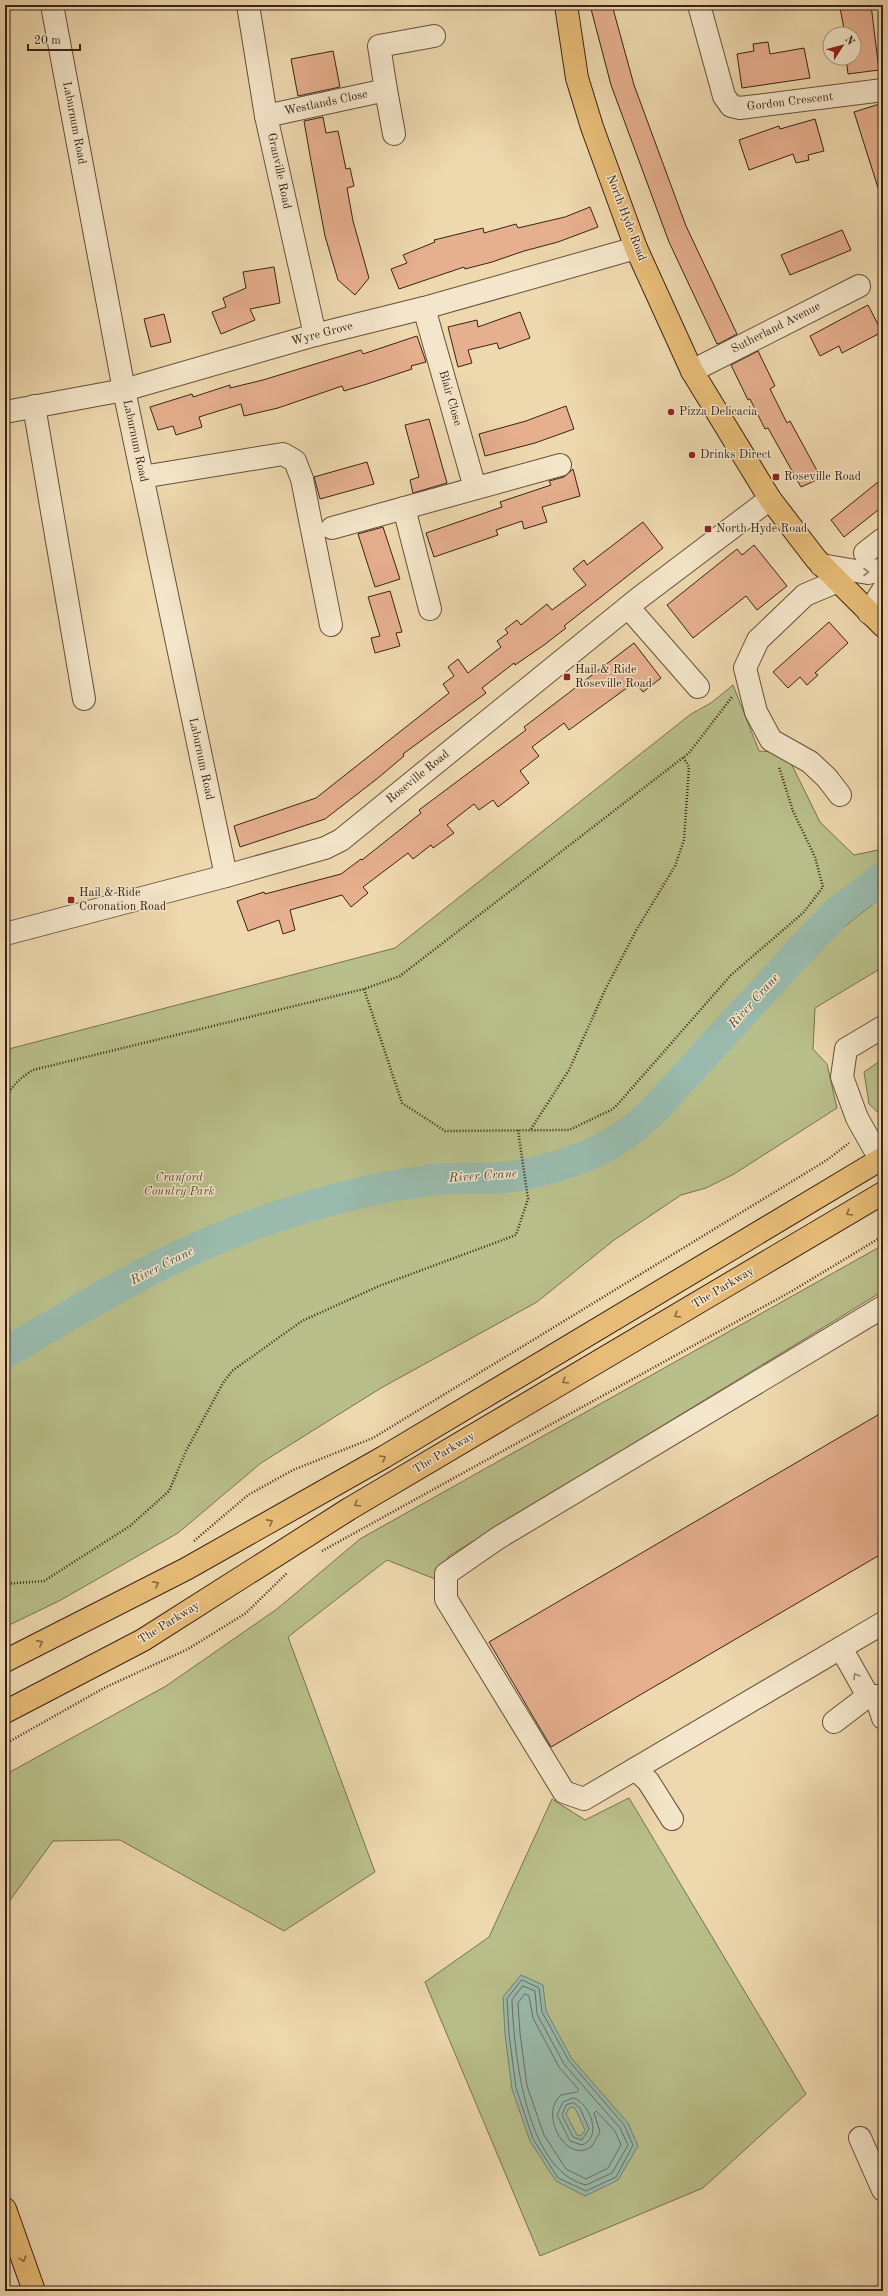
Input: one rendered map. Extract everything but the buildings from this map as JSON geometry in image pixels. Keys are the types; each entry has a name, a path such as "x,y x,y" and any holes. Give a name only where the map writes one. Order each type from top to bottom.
{"main road":[{"name":"North Hyde Road","path":"566,5 577,78 592,127 636,248 692,371 770,499 821,565 876,619"},
{"path":"5,1661 186,1569 378,1460 882,1159"},
{"name":"The Parkway","path":"5,1712 143,1640 349,1509 883,1193"},
{"path":"5,2209 34,2291"}],"street":[{"name":"Laburnum Road","path":"52,5 124,390 226,876"},
{"name":"Granville Road","path":"248,5 266,116 315,335"},
{"name":"Gordon Crescent","path":"699,5 724,96 731,106 740,108 883,90"},
{"path":"392,124 379,46 434,36"},
{"name":"Westlands Close","path":"266,116 386,90"},
{"name":"Wyre Grove","path":"5,412 124,390 315,335 424,308 636,248"},
{"name":"Sutherland Avenue","path":"692,371 859,286"},
{"name":"Blair Close","path":"424,308 475,488"},
{"path":"34,406 84,699"},
{"path":"142,477 283,454 295,461 302,479 331,625"},
{"path":"332,528 560,465"},
{"name":"Roseville Road","path":"6,930 226,876 325,848 341,840 628,607 770,499"},
{"path":"404,508 430,609"},
{"path":"865,553 883,539"},
{"path":"821,565 868,573 883,569"},
{"path":"838,581 805,595 758,640 745,668 756,712 771,740 810,762 827,778 840,795"},
{"path":"876,619 883,590"},
{"path":"628,607 698,687"},
{"path":"882,1159 857,1118 842,1077 846,1049 883,1027"},
{"path":"883,1307 498,1538 446,1574 446,1599 564,1792 584,1799 883,1623"},
{"path":"841,1648 876,1696 883,1718"},
{"path":"834,1722 876,1696"},
{"path":"635,1769 651,1784 672,1819"},
{"path":"860,2138 883,2190"}],"path":[{"path":"5,1100 8,1092 19,1078 33,1070 364,989 400,976 683,757 707,730 727,703"},
{"path":"364,989 402,1103 445,1131 569,1130 613,1109 732,975 804,912 824,887 815,857 793,811 771,740"},
{"path":"531,1130 569,1070 606,988 636,929 675,866 684,840 689,767 683,757"},
{"path":"5,1584 44,1581 130,1526 169,1491 186,1451 223,1383 232,1371 302,1321 379,1286 516,1235 528,1199 518,1130"},
{"path":"190,1544 248,1495 293,1470 373,1438 827,1160 853,1140"},
{"path":"320,1552 792,1291 883,1236"},
{"path":"5,1744 104,1688 188,1649 246,1613 292,1569"}],"green space":[{"name":"Cranford Country Park","path":"733,685 759,751 786,753 820,822 854,855 883,849 883,867 854,889 826,915 627,1127 598,1142 549,1159 507,1169 511,1187 536,1185 610,1157 655,1125 840,930 883,896 883,967 815,1008 813,1049 827,1064 837,1108 734,1174 706,1188 681,1195 614,1240 537,1302 381,1388 261,1463 178,1533 59,1601 5,1627 5,1050 395,948 691,714 711,703"},
{"path":"883,1059 883,1117 869,1104 864,1072"},
{"path":"883,1245 883,1291 449,1556 435,1579 387,1560 288,1637 375,1872 284,1931 120,1840 53,1841 5,1907 5,1781 10,1772 166,1686 277,1609 360,1539"},
{"path":"629,1798 806,2094 703,2188 540,2256 425,1982 489,1937 552,1799 585,1820"}],"water":[{"path":"883,867 883,896 869,907 854,889"},
{"path":"521,1975 543,1985 546,2011 572,2059 628,2123 638,2146 618,2180 585,2196 556,2181 530,2141 512,2089 505,2034 503,1997","holes":["573,2107 576,2110 585,2130 581,2136 577,2135 566,2114 569,2108"]}],"waterway":[{"name":"River Crane","path":"5,1353 72,1313 174,1258 209,1242 282,1215 356,1194 394,1186 440,1179 511,1177 554,1167 596,1152 619,1139 652,1112 838,911 883,877"}],"place":[{"name":"Pizza Delicacia","path":"671,412"},
{"name":"Drinks Direct","path":"692,455"},
{"name":"Roseville Road","path":"776,477"},
{"name":"North Hyde Road","path":"708,529"},
{"name":"Hail & Ride Roseville Road","path":"567,677"},
{"name":"Hail & Ride Coronation Road","path":"71,900"}]}
